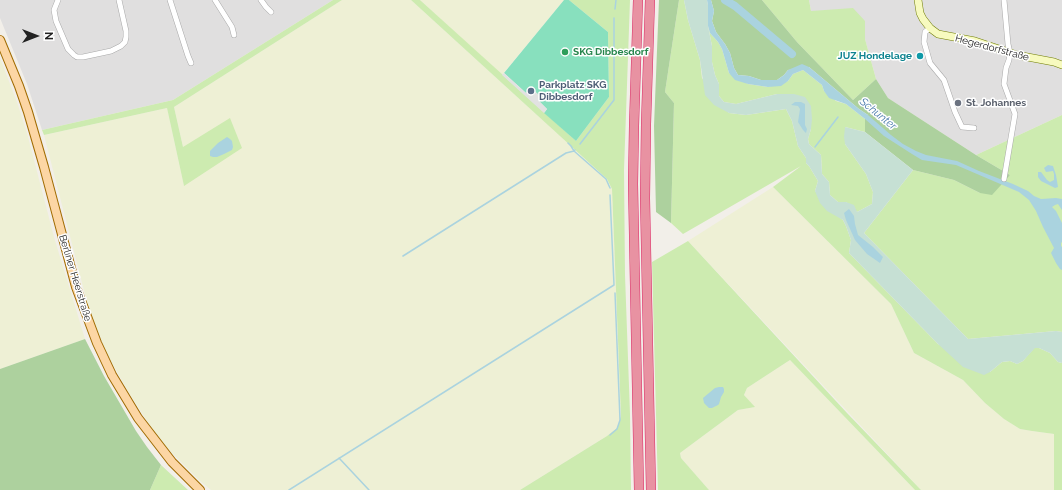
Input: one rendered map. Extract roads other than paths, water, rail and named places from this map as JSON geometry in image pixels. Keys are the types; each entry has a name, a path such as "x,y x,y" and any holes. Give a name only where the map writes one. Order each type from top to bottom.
{"highway":[{"path":"638,0 633,221 639,490"},
{"path":"650,0 644,198 651,490"}],"main road":[{"path":"918,0 921,16 930,28"},
{"name":"Hegerdorfstraße","path":"930,28 938,34 975,41 1010,53 1062,65"},
{"name":"Berliner Heerstraße","path":"0,40 28,112 76,287 100,349 112,375 138,418 172,462 200,490"}],"street":[{"path":"58,0 54,10 55,16 68,49 77,57 111,51 121,46 125,42 126,31 119,0"},
{"path":"170,0 191,63"},
{"path":"215,0 232,27 234,35"},
{"path":"261,0 271,12"},
{"path":"1004,0 1010,53 1004,84 1015,114 1004,179"},
{"path":"930,28 925,32 924,42 930,63 944,80 962,127 974,128"}],"water":[{"path":"707,0 711,0 714,11 712,21 716,32 730,53 734,68 738,75 749,76 761,80 777,80 788,70 802,64 809,67 891,135 916,151 926,155 957,161 1013,184 1041,199 1062,199 1062,210 1058,204 1052,207 1056,211 1062,223 1062,270 1056,263 1051,253 1054,248 1036,211 1029,200 1019,192 956,165 922,160 884,136 846,104 829,98 822,85 803,70 793,74 788,81 781,86 768,87 748,84 735,80 729,73 722,49 710,33 708,26"},
{"path":"795,102 805,104 806,133 798,122 800,109 798,106 791,105"},
{"path":"227,137 232,141 232,150 217,157 210,156 210,151"},
{"path":"1048,165 1053,166 1058,187 1055,188 1041,181 1038,177 1038,172 1041,172 1050,182 1054,180 1053,171 1046,172 1044,168"},
{"path":"849,209 854,216 858,235 883,257 880,263 867,254 855,240 844,213"},
{"path":"723,387 724,392 719,404 709,408 704,403 703,398 715,388"}],"waterway":[{"path":"615,9 616,0"},
{"path":"725,0 735,6 792,54"},
{"path":"580,144 614,100 614,18"},
{"path":"815,147 838,117"},
{"path":"568,143 574,151 606,179 610,188"},
{"path":"403,256 566,153 575,150"},
{"path":"289,490 614,285 610,195"},
{"path":"610,435 617,429 620,420 615,293"},
{"path":"339,458 369,490"}],"place":[{"name":"SKG Dibbesdorf","path":"565,52"},
{"name":"JUZ Hondelage","path":"920,56"},
{"name":"Parkplatz SKG Dibbesdorf","path":"531,91"},
{"name":"St. Johannes","path":"958,103"}],"water label":[{"name":"Schunter","path":"878,114"}]}
